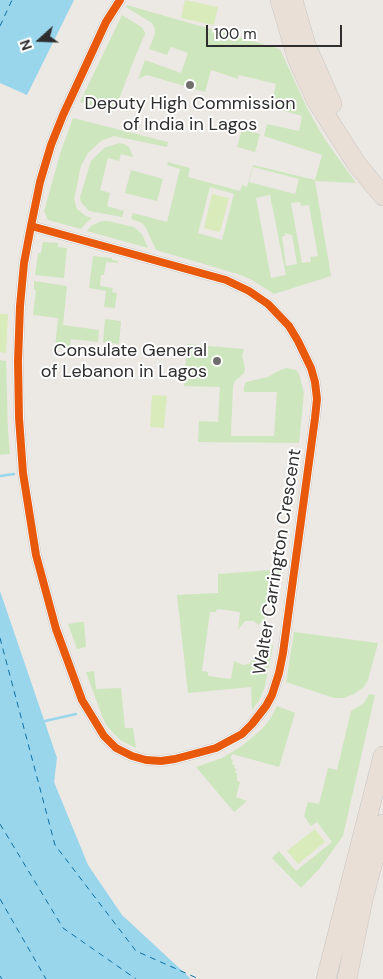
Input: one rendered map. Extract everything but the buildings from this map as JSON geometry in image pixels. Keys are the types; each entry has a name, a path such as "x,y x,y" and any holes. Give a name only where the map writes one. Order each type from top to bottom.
{"highway":[{"path":"280,0 297,58 316,100 356,163 383,196"},
{"path":"293,0 306,45 337,112 383,177"},
{"path":"326,979 383,756"},
{"path":"347,979 363,900 383,824"}],"street":[{"name":"Walter Carrington Crescent","path":"31,226 226,280 249,291 268,304 289,326 311,368 317,399 315,418 279,672 272,695 252,724 242,734 216,748 161,761 146,760 116,748 104,736 82,700 56,629 44,588 30,522 19,418 18,361 24,263 31,226 40,182 57,130 106,22 120,0"}],"green space":[{"path":"185,0 218,7 214,25 181,18"},
{"path":"127,5 280,49 308,110 324,138 356,183 315,181 331,276 274,294 252,280 238,274 156,250 142,223 131,219 133,213 167,222 180,169 167,165 168,162 190,168 188,177 240,191 242,185 247,187 253,165 315,180 322,155 264,136 267,124 299,131 302,116 271,107 276,84 239,75 238,79 211,70 205,92 147,75 138,79 145,60 181,73 188,53 171,47 167,55 149,49 155,34 152,23 126,7","holes":["253,167 299,179 295,194 249,182","210,187 234,194 222,240 198,233","270,195 286,275 271,278 256,198","300,202 301,206 309,205 318,256 310,257 311,262 302,263 291,203","285,233 292,235 297,264 286,266 282,236 285,236"]},
{"path":"122,15 143,28 145,34 115,110 111,112 80,102"},
{"path":"73,118 168,142 167,147 114,136 101,141 88,153 81,166 74,199 77,209 92,218 81,229 48,220 44,211 61,151"},
{"path":"242,129 260,134 255,152 237,147"},
{"path":"119,143 129,147 133,157 121,154 119,161 108,158 100,190 110,193 107,206 124,211 122,217 89,211 81,202 80,197 91,161 104,148"},
{"path":"131,170 163,179 157,201 125,193"},
{"path":"212,194 229,198 220,232 204,228"},
{"path":"102,221 134,227 142,234 148,248 87,231 91,226"},
{"path":"43,242 58,243 58,247 67,248 64,278 35,275 38,253 41,253"},
{"path":"93,256 112,258 112,260 118,261 118,263 106,262 104,275 101,275 100,286 113,288 112,292 117,293 115,308 104,307 106,291 89,288"},
{"path":"34,281 67,286 63,325 99,330 98,342 71,339 70,349 55,348 58,318 33,315 36,290 34,289"},
{"path":"0,314 8,314 6,353 0,352"},
{"path":"105,319 121,321 119,344 103,342"},
{"path":"187,344 244,349 242,356 245,368 244,373 235,381 233,386 231,436 274,436 277,392 244,392 244,387 246,382 268,377 280,370 287,368 296,370 299,374 304,393 299,443 198,442 199,421 218,422 220,387 184,386"},
{"path":"0,360 6,361 10,454 0,455"},
{"path":"152,395 167,396 164,428 150,427"},
{"path":"283,569 281,582 274,581 273,586 270,586 269,605 264,610 265,619 258,625 254,621 245,621 238,630 240,612 217,609 216,612 210,612 202,671 208,672 208,676 231,679 234,661 243,665 249,664 269,644 273,645 265,686 260,699 252,710 251,687 188,693 177,595 218,593 218,574"},
{"path":"84,622 86,647 77,649 68,624"},
{"path":"294,632 378,643 368,680 364,687 344,698 334,698 286,682"},
{"path":"94,671 96,689 121,688 125,728 133,728 136,748 120,740 106,725 86,672"},
{"path":"369,694 375,695 343,836 320,868 301,888 272,858 279,851 296,871 332,842 317,822 311,826 304,816 308,802 319,804 328,768 337,770 351,711 364,703"},
{"path":"277,706 295,713 279,767 232,754 232,764 235,765 237,781 240,782 236,797 247,801 234,812 196,767 222,758 242,746 268,722"},
{"path":"315,829 325,842 298,864 287,851"}],"water":[{"path":"0,0 74,0 27,95 0,83"},
{"path":"0,591 57,758 54,782 88,865 122,915 191,979 0,979"}],"waterway":[{"path":"0,476 14,474"},
{"path":"45,721 76,714"}],"ferry route":[{"path":"0,26 12,0"},
{"path":"0,638 55,845 136,951 199,979"},
{"path":"0,824 63,928 136,979"},
{"path":"0,899 46,979"}],"cycle path":[{"path":"31,226 226,280 249,291 268,304 289,326 311,368 317,399 279,673 272,695 252,724 242,734 216,748 175,759 161,761 146,760 116,748 104,736 82,700 56,629 36,555 23,473 19,418 18,361 20,306 24,263 31,226 40,182 51,145 63,115 106,22 120,0"}],"place":[{"name":"Deputy High Commission of India in Lagos","path":"190,85"},
{"name":"Consulate General of Lebanon in Lagos","path":"217,361"}]}
